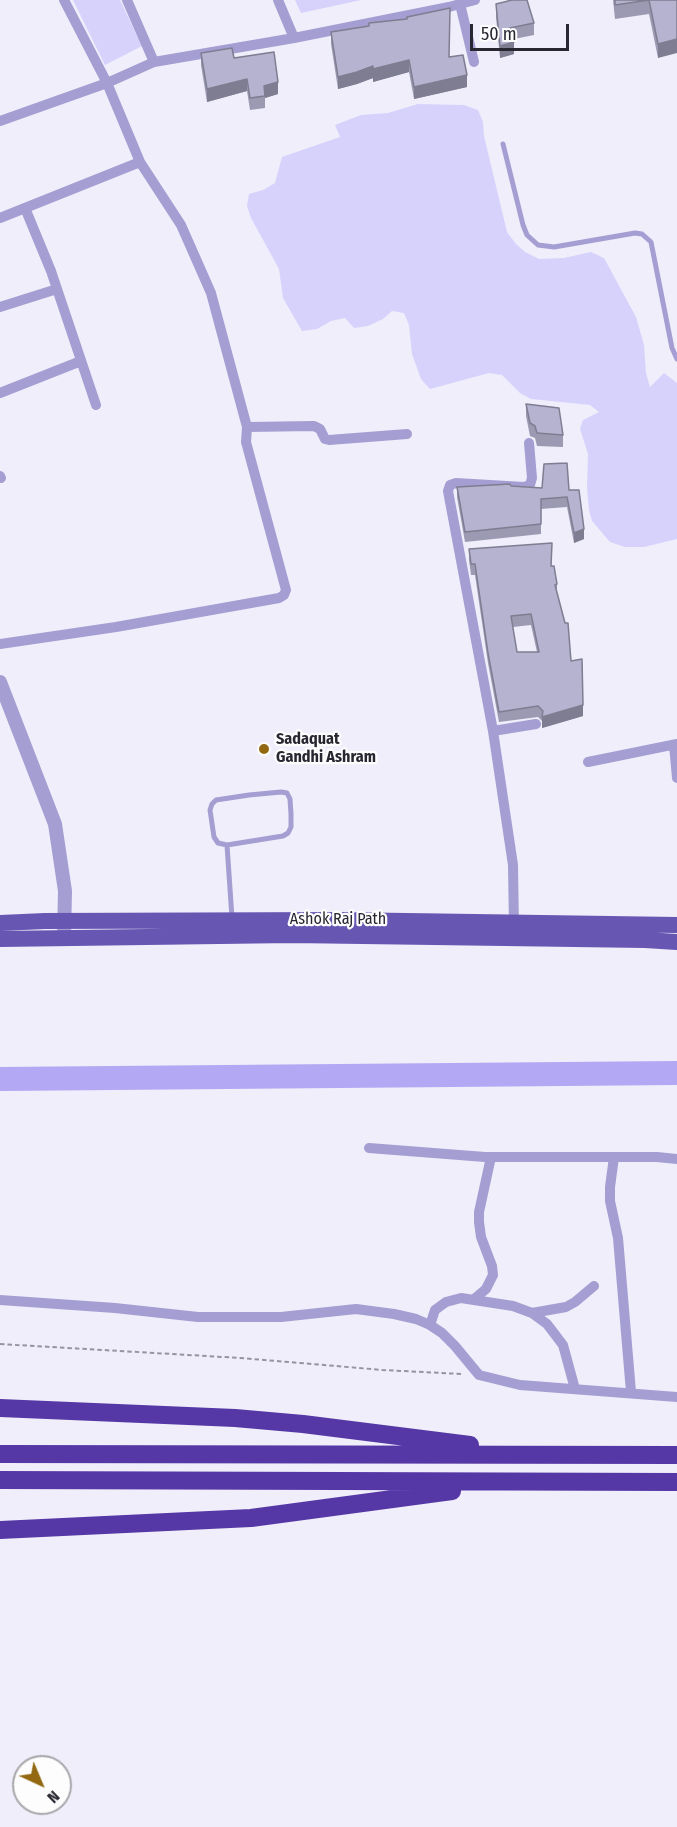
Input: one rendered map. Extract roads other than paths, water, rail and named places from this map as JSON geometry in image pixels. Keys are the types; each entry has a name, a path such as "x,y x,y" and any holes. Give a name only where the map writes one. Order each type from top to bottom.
{"highway":[{"path":"0,1408 247,1419 549,1455"},
{"path":"0,1454 677,1455"},
{"path":"0,1480 677,1482"},
{"path":"0,1530 252,1518 519,1482"}],"main road":[{"name":"Ashok Raj Path","path":"0,924 64,930 233,928 514,930 677,925"},
{"name":"Ashok Raj Path","path":"0,939 64,930"},
{"name":"Ashok Raj Path","path":"514,930 677,942"}],"street":[{"path":"0,644 116,627 279,598 286,590 246,442 247,427 211,293 181,225 141,162 107,83 64,0"},
{"path":"127,0 154,62"},
{"path":"279,0 294,38"},
{"path":"0,121 107,83 154,62 294,38 475,0"},
{"path":"452,4 474,63"},
{"path":"0,218 141,162"},
{"path":"26,208 51,270 96,405"},
{"path":"0,307 57,289"},
{"path":"0,393 81,361"},
{"path":"247,427 317,427 324,438 329,440 407,434"},
{"path":"514,930 513,865 493,731 448,491 450,485 456,483 524,487 530,485 532,478 529,443"},
{"path":"1,687 55,824 65,891 64,930"},
{"path":"493,731 536,724"},
{"path":"588,762 675,744 677,778"},
{"path":"369,1148 491,1157 677,1159"},
{"path":"473,1300 486,1289 493,1275 481,1237 479,1222 479,1212 491,1157"},
{"path":"614,1157 610,1201 618,1238 631,1392"},
{"path":"532,1313 566,1307 594,1286"},
{"path":"430,1325 435,1310 446,1302 460,1298 513,1306 532,1313 547,1324 563,1345 575,1389"},
{"path":"0,1300 104,1307 198,1317 281,1317 356,1309 394,1314 417,1319 430,1325 455,1346 479,1375 520,1385 677,1397"}],"lane":[{"path":"503,144 523,225 527,235 538,245 554,247 635,233 647,237 651,242 672,348 677,358"},
{"path":"287,793 290,799 291,814 291,827 288,833 283,836 227,845 218,843 214,837 210,810 216,800 287,793"},
{"path":"227,845 233,928"}],"waterway":[{"path":"0,1079 677,1073"}],"place":[{"name":"Sadaquat Gandhi Ashram","path":"264,749"}]}
